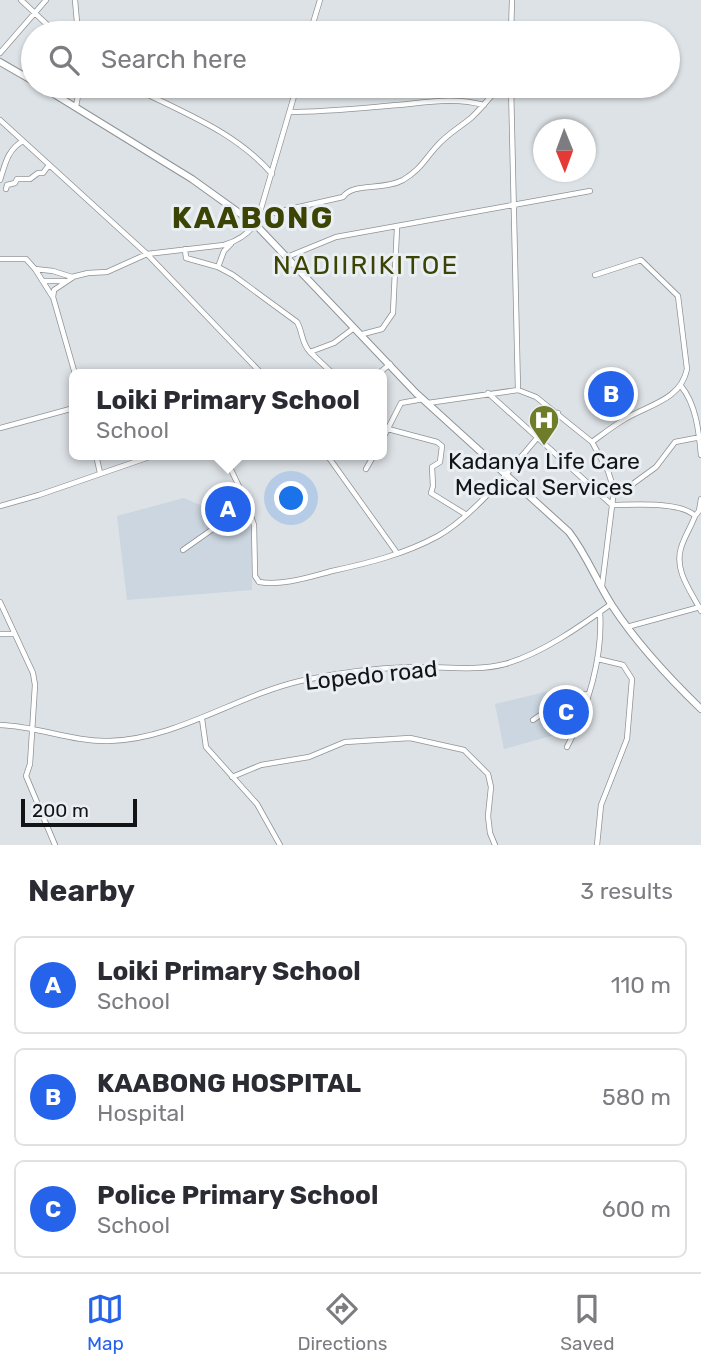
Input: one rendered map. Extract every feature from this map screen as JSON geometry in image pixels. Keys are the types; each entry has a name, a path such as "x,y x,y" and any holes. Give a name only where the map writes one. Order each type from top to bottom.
{"main road":[{"path":"0,62 21,74"},
{"path":"62,98 257,223 287,258 426,401 569,532 585,553 611,604 627,627 654,662 701,709"}],"street":[{"path":"21,0 43,21"},
{"path":"27,21 46,0"},
{"path":"75,0 77,21"},
{"path":"314,21 320,0"},
{"path":"511,21 512,0"},
{"path":"0,52 21,28"},
{"path":"76,106 78,98"},
{"path":"155,98 213,127 249,152 272,174"},
{"path":"257,223 294,98"},
{"path":"218,267 224,251 268,214 342,197 346,191 356,188 397,183 426,162 437,146 490,98"},
{"path":"511,98 518,390"},
{"path":"290,112 334,111 443,99 484,105"},
{"path":"0,120 147,254 257,369"},
{"path":"0,180 6,158 14,146 23,141"},
{"path":"6,189 7,185 15,183 17,179 30,179 43,173 49,165"},
{"path":"287,258 335,237 397,228 514,203 590,191"},
{"path":"363,334 382,329 393,313 397,228"},
{"path":"53,297 54,290 72,277 107,272 147,254 232,243"},
{"path":"185,249 186,258 218,267 233,275 297,322 302,330 304,346 328,369"},
{"path":"0,259 26,258 35,269 53,297 74,369"},
{"path":"593,442 622,420 671,397 681,386 687,369 678,296 641,260 595,275"},
{"path":"35,269 72,277"},
{"path":"42,282 66,281"},
{"path":"310,352 334,343 355,328"},
{"path":"384,369 390,364"},
{"path":"681,386 689,396 700,437 701,455"},
{"path":"466,515 431,493 432,467 440,462 442,446 438,442 388,429 395,411 401,403 518,390 536,397 593,442 614,490 602,587"},
{"path":"488,393 612,505 677,508 692,512 695,516"},
{"path":"0,428 69,409"},
{"path":"226,460 254,525 255,576 259,582 286,582 379,561 440,535 466,515 558,414"},
{"path":"614,490 630,486 656,467 675,442 700,437"},
{"path":"97,460 100,473"},
{"path":"0,506 140,460"},
{"path":"331,460 397,553"},
{"path":"366,468 371,460"},
{"path":"183,550 227,519 245,499"},
{"path":"627,627 700,608 685,583 680,561 681,549 699,511 701,499"},
{"path":"0,602 36,685 30,764 26,776 55,845"},
{"name":"Lopedo road","path":"0,724 33,728 50,734 108,741 155,734 202,719 273,689 323,677 409,667 483,667 508,663 527,656 611,604"},
{"path":"567,747 576,731 598,659 600,612"},
{"path":"0,634 13,634"},
{"path":"597,845 601,805 627,739 632,679 623,665 598,659"},
{"path":"533,720 565,698 588,694"},
{"path":"202,719 206,747 257,804 280,845"},
{"path":"232,777 261,765 309,757 345,742 410,738 464,750 488,774 491,787 489,833 495,845"}],"shaded area":[{"path":"184,498 251,527 252,590 127,600 117,516"},
{"path":"545,692 562,694 565,732 504,749 495,704"}],"place":[{"name":"KAABONG HOSPITAL","path":"611,394"},
{"name":"Kadanya Life Care Medical Services","path":"544,447"},
{"name":"Loiki Primary School","path":"228,509"},
{"name":"Police Primary School","path":"566,712"}],"district":[{"name":"KAABONG","path":"253,218"},
{"name":"NADIIRIKITOE","path":"366,265"}]}
